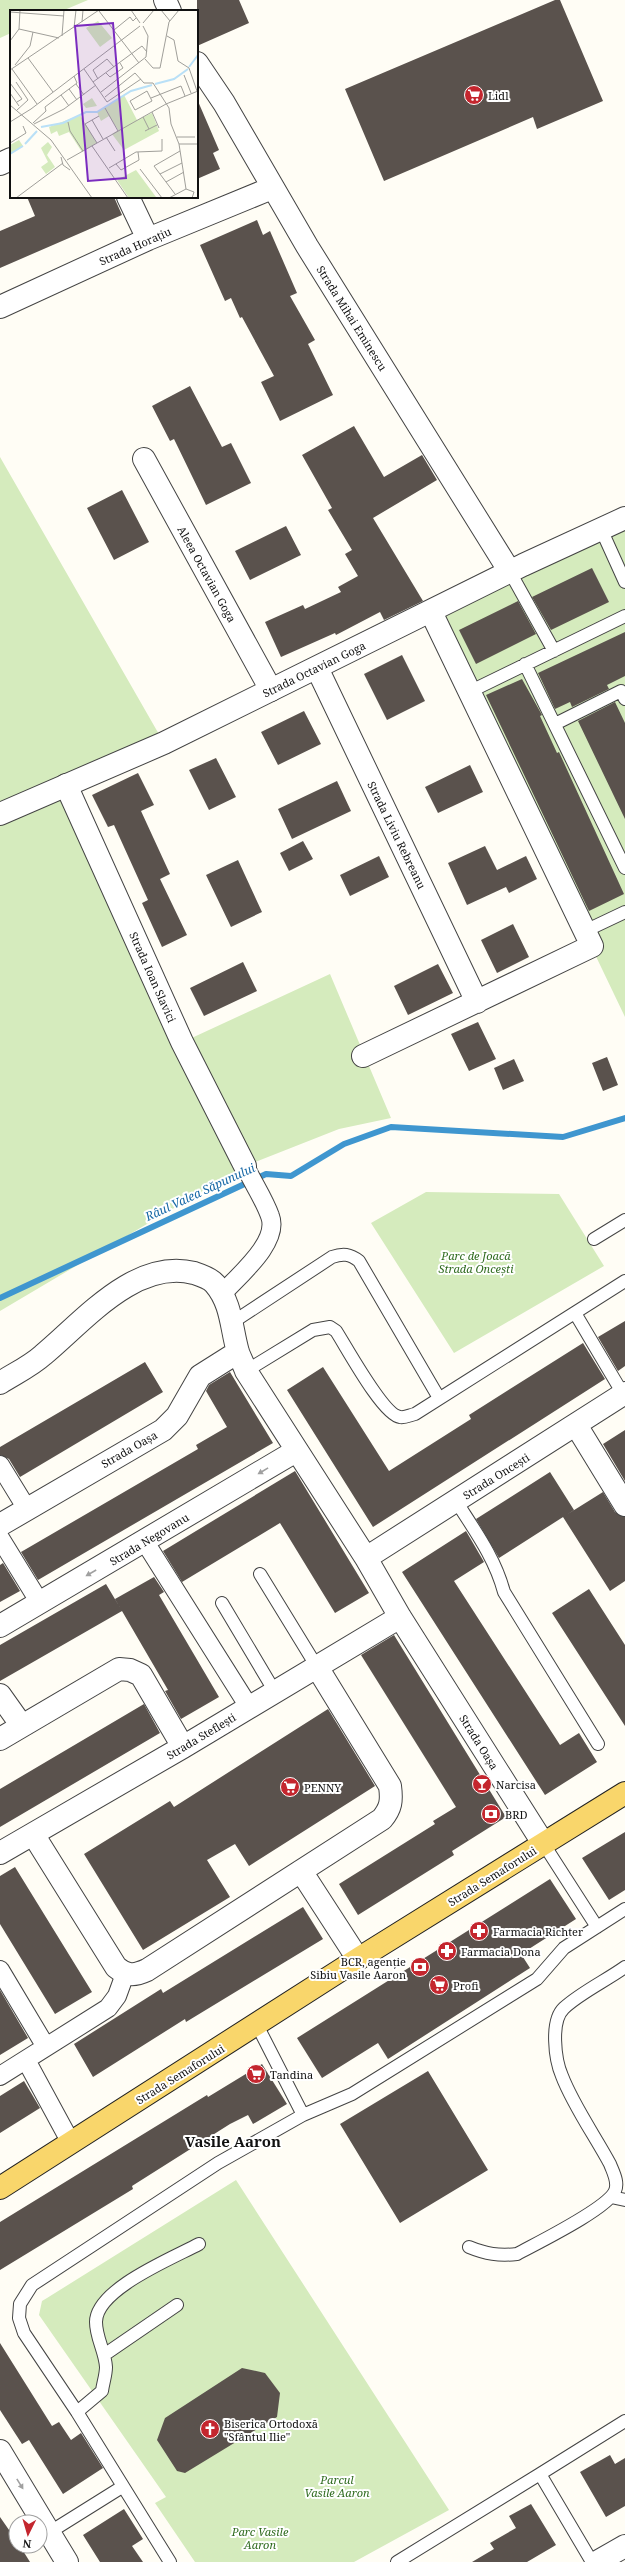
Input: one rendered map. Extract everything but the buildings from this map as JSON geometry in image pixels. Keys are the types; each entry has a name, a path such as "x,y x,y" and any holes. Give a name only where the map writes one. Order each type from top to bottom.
{"main road":[{"name":"Strada Semaforului","path":"0,2188 358,1959 625,1793"}],"street":[{"name":"Strada Mihai Eminescu","path":"198,66 224,103 272,188 510,572"},
{"path":"0,164 10,159"},
{"name":"Strada Horațiu","path":"0,307 148,239 272,188"},
{"path":"128,198 148,239"},
{"name":"Aleea Octavian Goga","path":"144,458 271,690"},
{"name":"Strada Octavian Goga","path":"0,814 164,743 510,572 625,518"},
{"path":"363,1056 477,1002 589,938 431,612"},
{"name":"Strada Liviu Rebreanu","path":"317,668 477,1002"},
{"name":"Strada Ioan Slavici","path":"66,785 182,1042 245,1166"},
{"path":"222,1294 265,1246 272,1234 271,1218 245,1166"},
{"path":"0,1383 42,1356 105,1299 151,1274 184,1270 214,1282 222,1294 233,1322 242,1361"},
{"name":"Strada Oașa","path":"0,1525 163,1430 177,1416 200,1376 242,1361 296,1451 366,1558 400,1617 543,1844"},
{"name":"Strada Oncești","path":"366,1558 624,1394"},
{"path":"576,1425 625,1505"},
{"name":"Strada Negovanu","path":"0,1626 145,1542 296,1451"},
{"path":"0,1465 27,1509"},
{"path":"0,1538 40,1603"},
{"path":"145,1542 249,1707"},
{"name":"Strada Steflești","path":"0,1853 183,1747 400,1617"},
{"path":"32,1834 116,1967 125,1974 137,1975 147,1970 382,1819 390,1809 392,1798 390,1786 317,1667"},
{"path":"0,1739 119,1669 130,1670 141,1675 183,1747"},
{"path":"0,1695 22,1726"},
{"path":"301,1871 358,1959"},
{"path":"0,1970 46,2047"},
{"path":"0,2076 108,2008 117,1996 125,1974"},
{"path":"26,2060 71,2143"},
{"path":"0,2451 67,2562"},
{"path":"597,2562 625,2546"}],"lane":[{"path":"601,529 625,582"},
{"path":"510,572 554,651"},
{"path":"469,692 625,616"},
{"path":"526,664 625,868"},
{"path":"555,724 621,691 625,699"},
{"path":"589,938 625,912"},
{"path":"594,1238 625,1220"},
{"path":"233,1322 332,1257 340,1254 354,1257 359,1261 439,1398"},
{"path":"242,1361 313,1330 330,1327 336,1331 385,1408 392,1414 399,1417 410,1415 625,1281"},
{"path":"574,1313 624,1394"},
{"path":"456,1501 490,1554 499,1572 504,1592 598,1744"},
{"path":"260,1574 317,1667"},
{"path":"222,1603 275,1692"},
{"name":"Strada Oașa","path":"543,1844 597,1927"},
{"path":"170,2562 122,2487 77,2412 24,2333 19,2318 20,2304 24,2294 32,2285 218,2163 303,2115 352,2094 537,1979 564,1948 625,1909"},
{"path":"469,2247 485,2254 502,2256 517,2254 603,2205 612,2197 616,2190 614,2174 562,2076 555,2052 555,2036 558,2020 563,2009 625,1967"},
{"path":"257,2025 303,2115"},
{"path":"612,2197 625,2200"},
{"path":"77,2412 102,2391 106,2367 96,2323 97,2312 104,2301 135,2278 199,2244"},
{"path":"104,2355 177,2305"},
{"path":"396,2562 625,2422"},
{"path":"540,2474 592,2562"},
{"path":"50,2532 122,2487"}],"green space":[{"path":"0,0 88,0 64,10 10,10 10,33 0,38"},
{"path":"0,457 164,743 66,785 183,1042 330,974 391,1118 339,1129 245,1166 0,1311"},
{"path":"625,518 625,1017 431,612"},
{"name":"Parc de Joacă Strada Oncești","path":"426,1192 559,1194 604,1266 454,1353 371,1223"},
{"name":"Parcul Vasile Aaron","path":"236,2180 449,2510 354,2562 195,2562 155,2503 166,2497 39,2315 42,2301"}],"waterway":[{"name":"Râul Valea Săpunului","path":"0,1298 266,1174 291,1176 344,1144 391,1127 563,1137 625,1118"}],"place":[{"name":"Lidl","path":"474,95"},
{"name":"Narcisa","path":"482,1784"},
{"name":"PENNY","path":"290,1787"},
{"name":"BRD","path":"491,1814"},
{"name":"Farmacia Richter","path":"479,1931"},
{"name":"Farmacia Dona","path":"447,1951"},
{"name":"BCR, agenție Sibiu Vasile Aaron","path":"420,1967"},
{"name":"Profi","path":"439,1985"},
{"name":"Tandina","path":"256,2074"},
{"name":"Biserica Ortodoxă \"Sfântul Ilie\"","path":"210,2429"}],"district":[{"name":"Vasile Aaron","path":"233,2141"}],"park label":[{"name":"Parc Vasile Aaron","path":"260,2537"}]}
